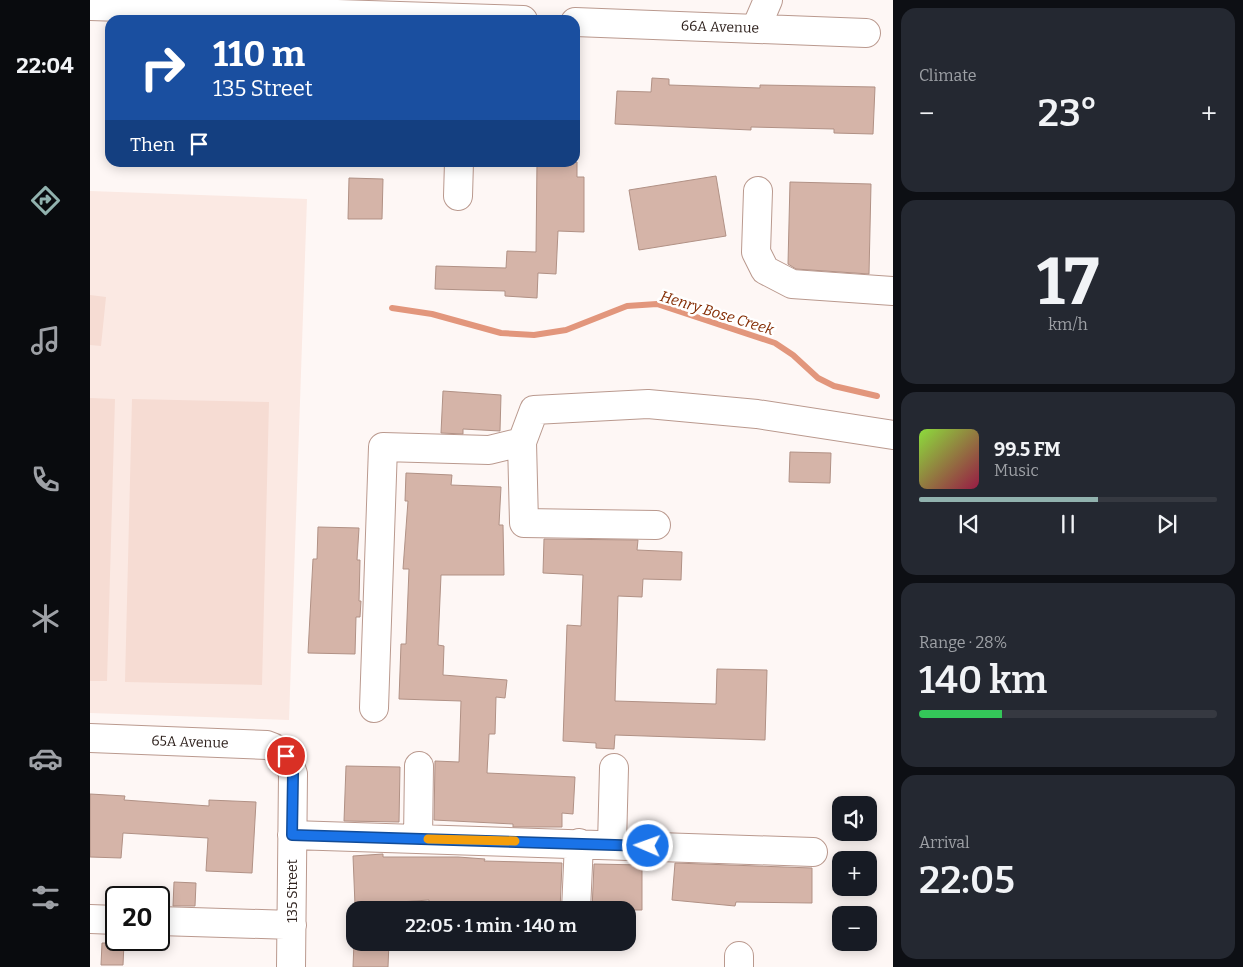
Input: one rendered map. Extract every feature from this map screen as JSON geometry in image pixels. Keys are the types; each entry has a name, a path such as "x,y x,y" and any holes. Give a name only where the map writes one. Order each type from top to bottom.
{"street":[{"path":"756,28 768,0"},
{"path":"90,6 313,6 417,15"},
{"name":"66A Avenue","path":"580,22 866,33"},
{"path":"458,196 459,167"},
{"path":"758,191 756,252 765,270 792,284 893,291"},
{"path":"656,525 524,523 522,442 534,410 648,404 757,414 893,435"},
{"path":"374,708 383,447 489,450 522,442"},
{"name":"65A Avenue","path":"90,738 267,745 278,748 286,756"},
{"name":"135 Street","path":"286,756 293,774 291,967"},
{"path":"418,839 420,766"},
{"path":"612,844 614,768"},
{"path":"292,835 813,852"},
{"path":"576,901 579,843"},
{"path":"90,919 105,920"},
{"path":"170,921 292,925"}],"shaded area":[{"path":"90,191 307,199 289,720 90,713"},
{"path":"90,295 106,297 101,346 90,345"},
{"path":"90,398 115,399 107,681 90,681"},
{"path":"132,399 269,402 262,685 125,682"}],"building":[{"path":"652,78 669,79 669,85 760,88 760,85 875,87 873,134 834,133 834,129 751,127 751,130 615,124 617,91 651,92"},
{"path":"537,167 577,167 577,177 584,177 584,232 558,231 556,274 538,273 537,298 505,296 505,291 435,289 436,266 506,268 507,251 536,252"},
{"path":"716,176 726,236 639,250 629,190"},
{"path":"349,178 383,179 382,219 348,219"},
{"path":"790,182 871,184 869,274 796,269 788,264"},
{"path":"443,391 501,395 500,431 463,429 463,434 441,433"},
{"path":"790,452 831,453 830,483 789,482"},
{"path":"406,473 452,475 451,485 501,487 499,525 503,525 504,575 441,575 438,645 444,646 443,675 507,680 505,698 496,697 495,734 489,734 487,773 575,777 573,814 562,813 562,827 513,827 513,824 434,820 435,761 459,762 461,701 399,699 401,644 406,644 409,569 403,569 408,501 405,501"},
{"path":"318,527 359,528 357,560 360,560 359,601 361,601 360,617 356,617 355,654 308,653 313,559 317,559"},
{"path":"544,539 638,540 637,550 682,552 681,580 643,579 642,597 618,596 615,701 716,704 717,669 767,670 765,740 615,735 614,749 596,748 596,743 563,741 567,625 581,626 583,575 543,573"},
{"path":"346,766 400,767 399,822 344,821"},
{"path":"90,794 125,796 124,800 209,806 209,800 256,802 252,873 206,871 208,838 123,833 121,858 90,857"},
{"path":"383,854 383,857 458,857 485,859 484,861 562,863 560,901 355,901 353,856"},
{"path":"675,863 812,868 812,903 736,902 735,906 672,900"},
{"path":"594,864 642,865 642,910 636,910 636,901 592,901"},
{"path":"174,882 196,883 195,906 173,906"},
{"path":"102,943 105,943 105,951 124,951 123,965 101,965"},
{"path":"354,951 389,951 388,967 353,967"}],"waterway":[{"name":"Henry Bose Creek","path":"392,308 432,314 501,333 534,335 566,330 627,306 657,304 775,343 793,355 818,378 834,386 877,396"}],"slow traffic":[{"path":"428,839 515,841"}],"route":[{"path":"286,756 293,774 292,835 648,846"}]}
